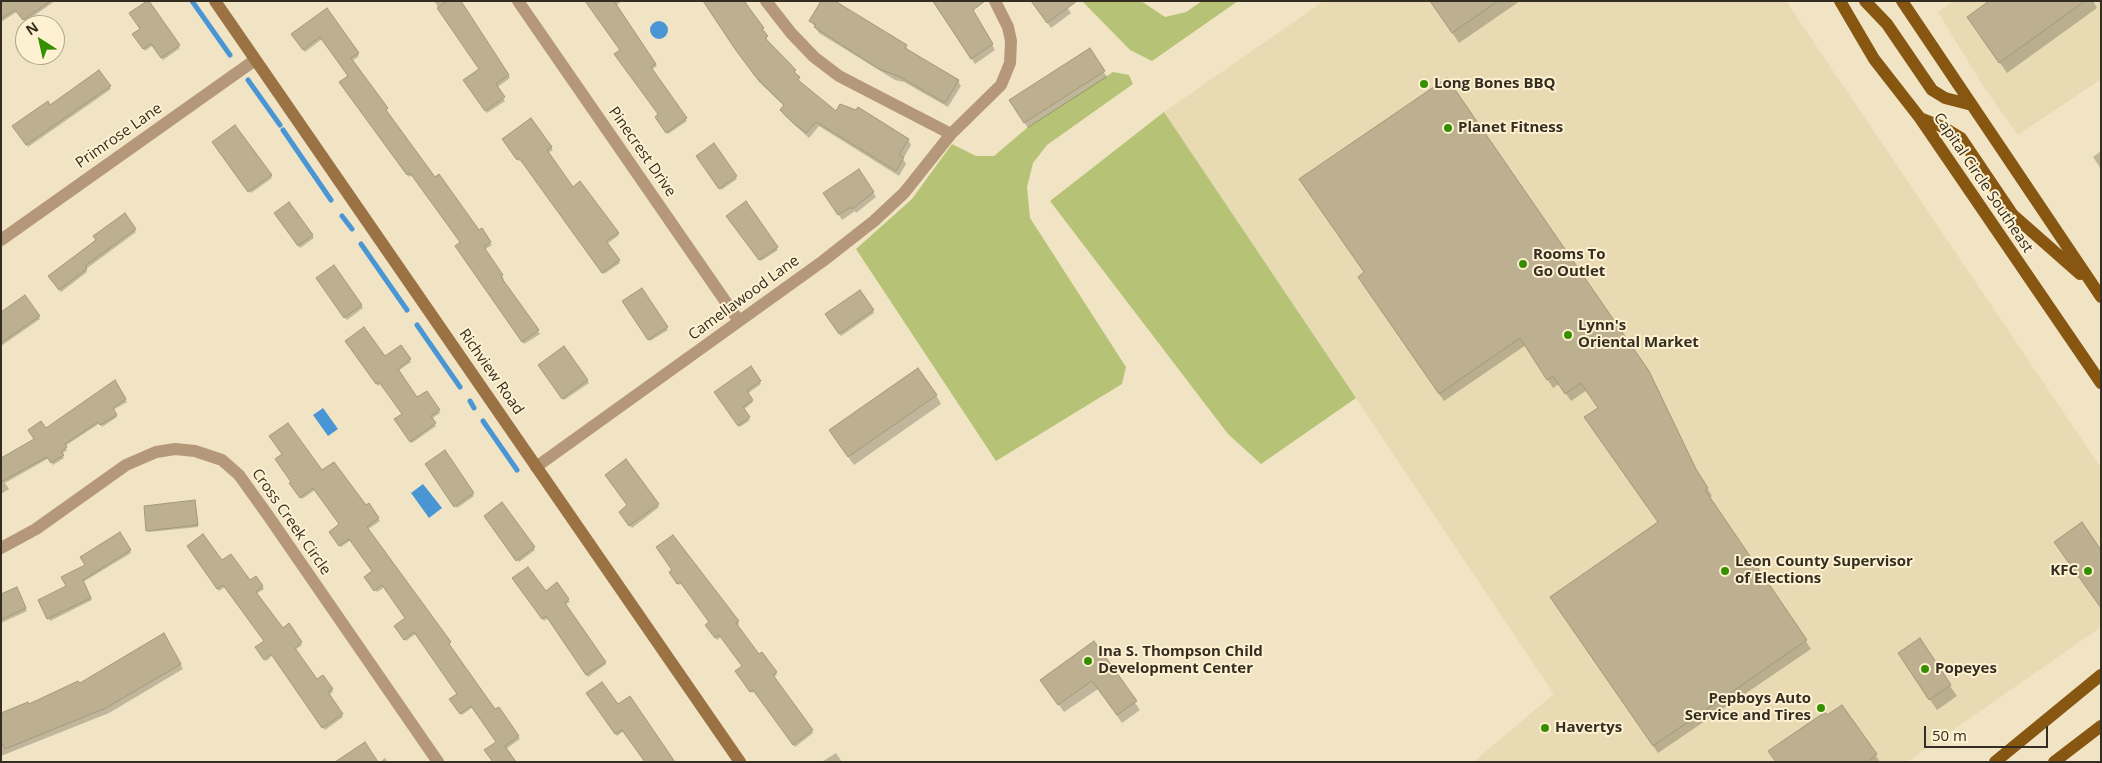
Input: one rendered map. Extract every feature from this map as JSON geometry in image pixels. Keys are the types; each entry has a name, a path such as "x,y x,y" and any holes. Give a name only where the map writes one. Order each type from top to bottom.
{"main road":[{"name":"Capital Circle Southeast","path":"1840,1 1874,59 1920,118 2101,383"},
{"path":"1865,1 1887,24 1932,90 1945,98 1972,105"},
{"path":"1902,1 2101,297"},
{"path":"1920,118 1943,127 1961,138 2013,215 2093,286"},
{"path":"1996,762 2101,675"},
{"path":"2054,762 2101,726"}],"street":[{"name":"Richview Road","path":"215,1 740,762"},
{"name":"Pinecrest Drive","path":"518,1 739,321"},
{"name":"Camellawood Lane","path":"536,467 874,221 904,193 951,134 1001,85 1010,63 1011,41 1008,27 995,1"},
{"path":"768,2 814,57 839,76 951,134"},
{"name":"Primrose Lane","path":"1,240 255,60"},
{"name":"Cross Creek Circle","path":"1,548 36,529 126,465 156,452 195,451 222,460 239,475 267,514 438,762"}],"shaded area":[{"path":"1324,1 1786,1 2101,468 2101,627 1907,762 1473,762 1554,694 1164,112"},
{"path":"1953,1 2101,1 2101,79 2018,135 1983,86 1938,12"}],"green space":[{"path":"1082,1 1141,1 1165,17 1186,12 1202,1 1238,1 1152,61 1130,50"},
{"path":"1113,72 1129,75 1133,84 1047,145 1033,163 1027,187 1030,218 1126,367 1122,384 996,461 856,249 912,199 952,144 976,156 994,156 1028,127"},
{"path":"1164,112 1356,398 1261,464 1228,434 1050,201"}],"water":[{"path":"655,21 663,21 668,26 666,37 655,39 650,34 650,26"},
{"path":"323,408 338,429 328,436 313,415"},
{"path":"423,484 442,508 429,518 411,493"}],"building":[{"path":"1,1 51,1 30,15 19,15 15,10 1,19"},
{"path":"149,1 180,45 161,58 151,44 143,49 132,34 140,29 129,13"},
{"path":"447,1 461,1 509,75 496,84 505,97 485,111 463,80 479,69 437,8"},
{"path":"585,1 614,1 656,64 651,67 687,118 666,133 655,117 658,114 614,54 620,50"},
{"path":"703,1 744,1 764,28 762,29 768,36 765,38 796,70 794,72 800,77 798,80 836,111 840,104 856,110 858,107 909,139 899,155 904,157 896,171 816,122 806,133 793,123 780,110 784,105 755,76"},
{"path":"821,1 835,1 907,45 905,48 959,80 945,103 900,77 879,69 814,27 816,25 809,21"},
{"path":"933,1 985,1 973,10 993,44 971,59"},
{"path":"1031,1 1077,1 1047,23"},
{"path":"1430,1 1498,1 1452,33"},
{"path":"1989,1 2085,1 1999,63 1967,17"},
{"path":"327,8 359,53 351,58 388,108 386,110 435,177 439,174 479,230 482,228 491,242 484,247 503,275 501,277 539,330 522,342 455,246 460,242 410,173 407,175 339,82 348,76 320,37 303,50 291,34"},
{"path":"1090,48 1105,71 1024,123 1009,100"},
{"path":"99,70 111,86 26,145 12,126 48,101 50,105"},
{"path":"1447,78 1649,371 1696,469 1708,488 1705,490 1807,640 1653,746 1550,597 1658,522 1584,417 1598,408 1581,383 1565,394 1553,376 1547,380 1520,338 1439,394 1358,277 1364,272 1299,179"},
{"path":"531,118 552,147 547,150 573,187 580,181 619,233 606,241 620,260 602,273 519,158 517,160 502,139"},
{"path":"235,125 272,175 248,192 212,142"},
{"path":"714,143 737,176 719,189 696,156"},
{"path":"859,169 874,192 852,209 851,207 838,215 823,193"},
{"path":"746,201 778,247 759,260 726,216"},
{"path":"289,202 313,235 298,246 274,213"},
{"path":"125,213 136,229 85,266 87,269 59,290 48,276 96,240 93,236"},
{"path":"334,265 362,305 344,318 316,278"},
{"path":"642,288 668,327 648,340 622,301"},
{"path":"860,290 874,310 839,334 825,314"},
{"path":"25,295 40,316 1,343 1,312"},
{"path":"364,327 385,356 401,345 411,359 398,369 417,397 427,391 440,410 431,416 436,423 410,442 394,419 402,414 379,382 376,384 345,341"},
{"path":"564,346 588,380 562,399 538,365"},
{"path":"751,366 761,381 747,391 753,400 743,407 750,417 738,426 714,392"},
{"path":"918,368 937,395 848,457 829,430"},
{"path":"115,380 126,399 113,408 117,415 100,425 98,422 65,444 67,447 61,452 64,455 51,463 47,457 1,482 1,458 34,439 28,430 41,421 46,428"},
{"path":"288,423 322,470 334,462 366,505 369,503 379,518 367,527 451,642 449,644 495,709 499,707 519,736 505,746 516,762 493,762 484,750 496,742 471,706 460,714 449,699 457,694 414,632 404,640 394,626 405,618 382,585 374,591 364,577 372,571 349,539 339,546 329,532 339,524 313,488 300,498 289,483 291,482 275,459 282,454 269,436"},
{"path":"445,450 474,493 454,507 425,464"},
{"path":"626,459 659,504 629,526 619,512 627,505 605,475"},
{"path":"195,500 198,525 146,531 144,506"},
{"path":"502,502 535,547 516,561 484,516"},
{"name":"KFC","path":"2082,522 2101,550 2101,608 2054,542"},
{"path":"120,532 131,550 83,580 91,598 47,619 38,600 66,586 61,577 85,565 80,557"},
{"path":"203,534 222,560 231,554 250,580 256,576 263,586 256,592 283,628 289,623 302,642 295,648 317,679 323,675 333,689 328,692 343,714 322,728 271,654 264,660 255,647 264,641 223,585 217,589 187,546"},
{"path":"673,535 739,621 736,623 759,654 762,652 777,672 773,675 813,730 793,745 753,690 750,692 735,671 742,666 719,635 715,638 705,625 709,622 680,582 677,584 669,572 672,570 656,547"},
{"path":"528,567 546,591 557,582 569,599 565,603 606,662 586,675 546,616 542,619 512,578"},
{"path":"17,587 26,608 1,620 1,594"},
{"path":"164,633 181,664 106,708 5,749 1,741 1,713 28,702 29,704 78,681 80,683"},
{"name":"Popeyes","path":"1920,638 1951,685 1929,700 1898,653"},
{"name":"Ina S. Thompson Child Development Center","path":"1094,641 1137,701 1117,715 1092,681 1058,705 1040,680"},
{"path":"602,682 618,704 630,696 675,762 645,762 622,730 615,734 586,693"},
{"path":"1842,705 1877,754 1867,762 1776,762 1768,751 1825,712 1827,715"},
{"path":"365,742 378,762 335,762"}],"waterway":[{"path":"192,1 230,55"},
{"path":"248,80 280,125"},
{"path":"283,130 331,200"},
{"path":"342,216 352,229"},
{"path":"361,244 407,310"},
{"path":"417,325 460,387"},
{"path":"470,401 474,408"},
{"path":"483,421 517,470"}],"place":[{"name":"Long Bones BBQ","path":"1424,84"},
{"name":"Planet Fitness","path":"1448,128"},
{"name":"Rooms To Go Outlet","path":"1523,264"},
{"name":"Lynn's Oriental Market","path":"1568,335"},
{"name":"Leon County Supervisor of Elections","path":"1725,571"},
{"name":"KFC","path":"2088,571"},
{"name":"Ina S. Thompson Child Development Center","path":"1088,661"},
{"name":"Popeyes","path":"1925,669"},
{"name":"Pepboys Auto Service and Tires","path":"1821,708"},
{"name":"Havertys","path":"1545,728"}]}
